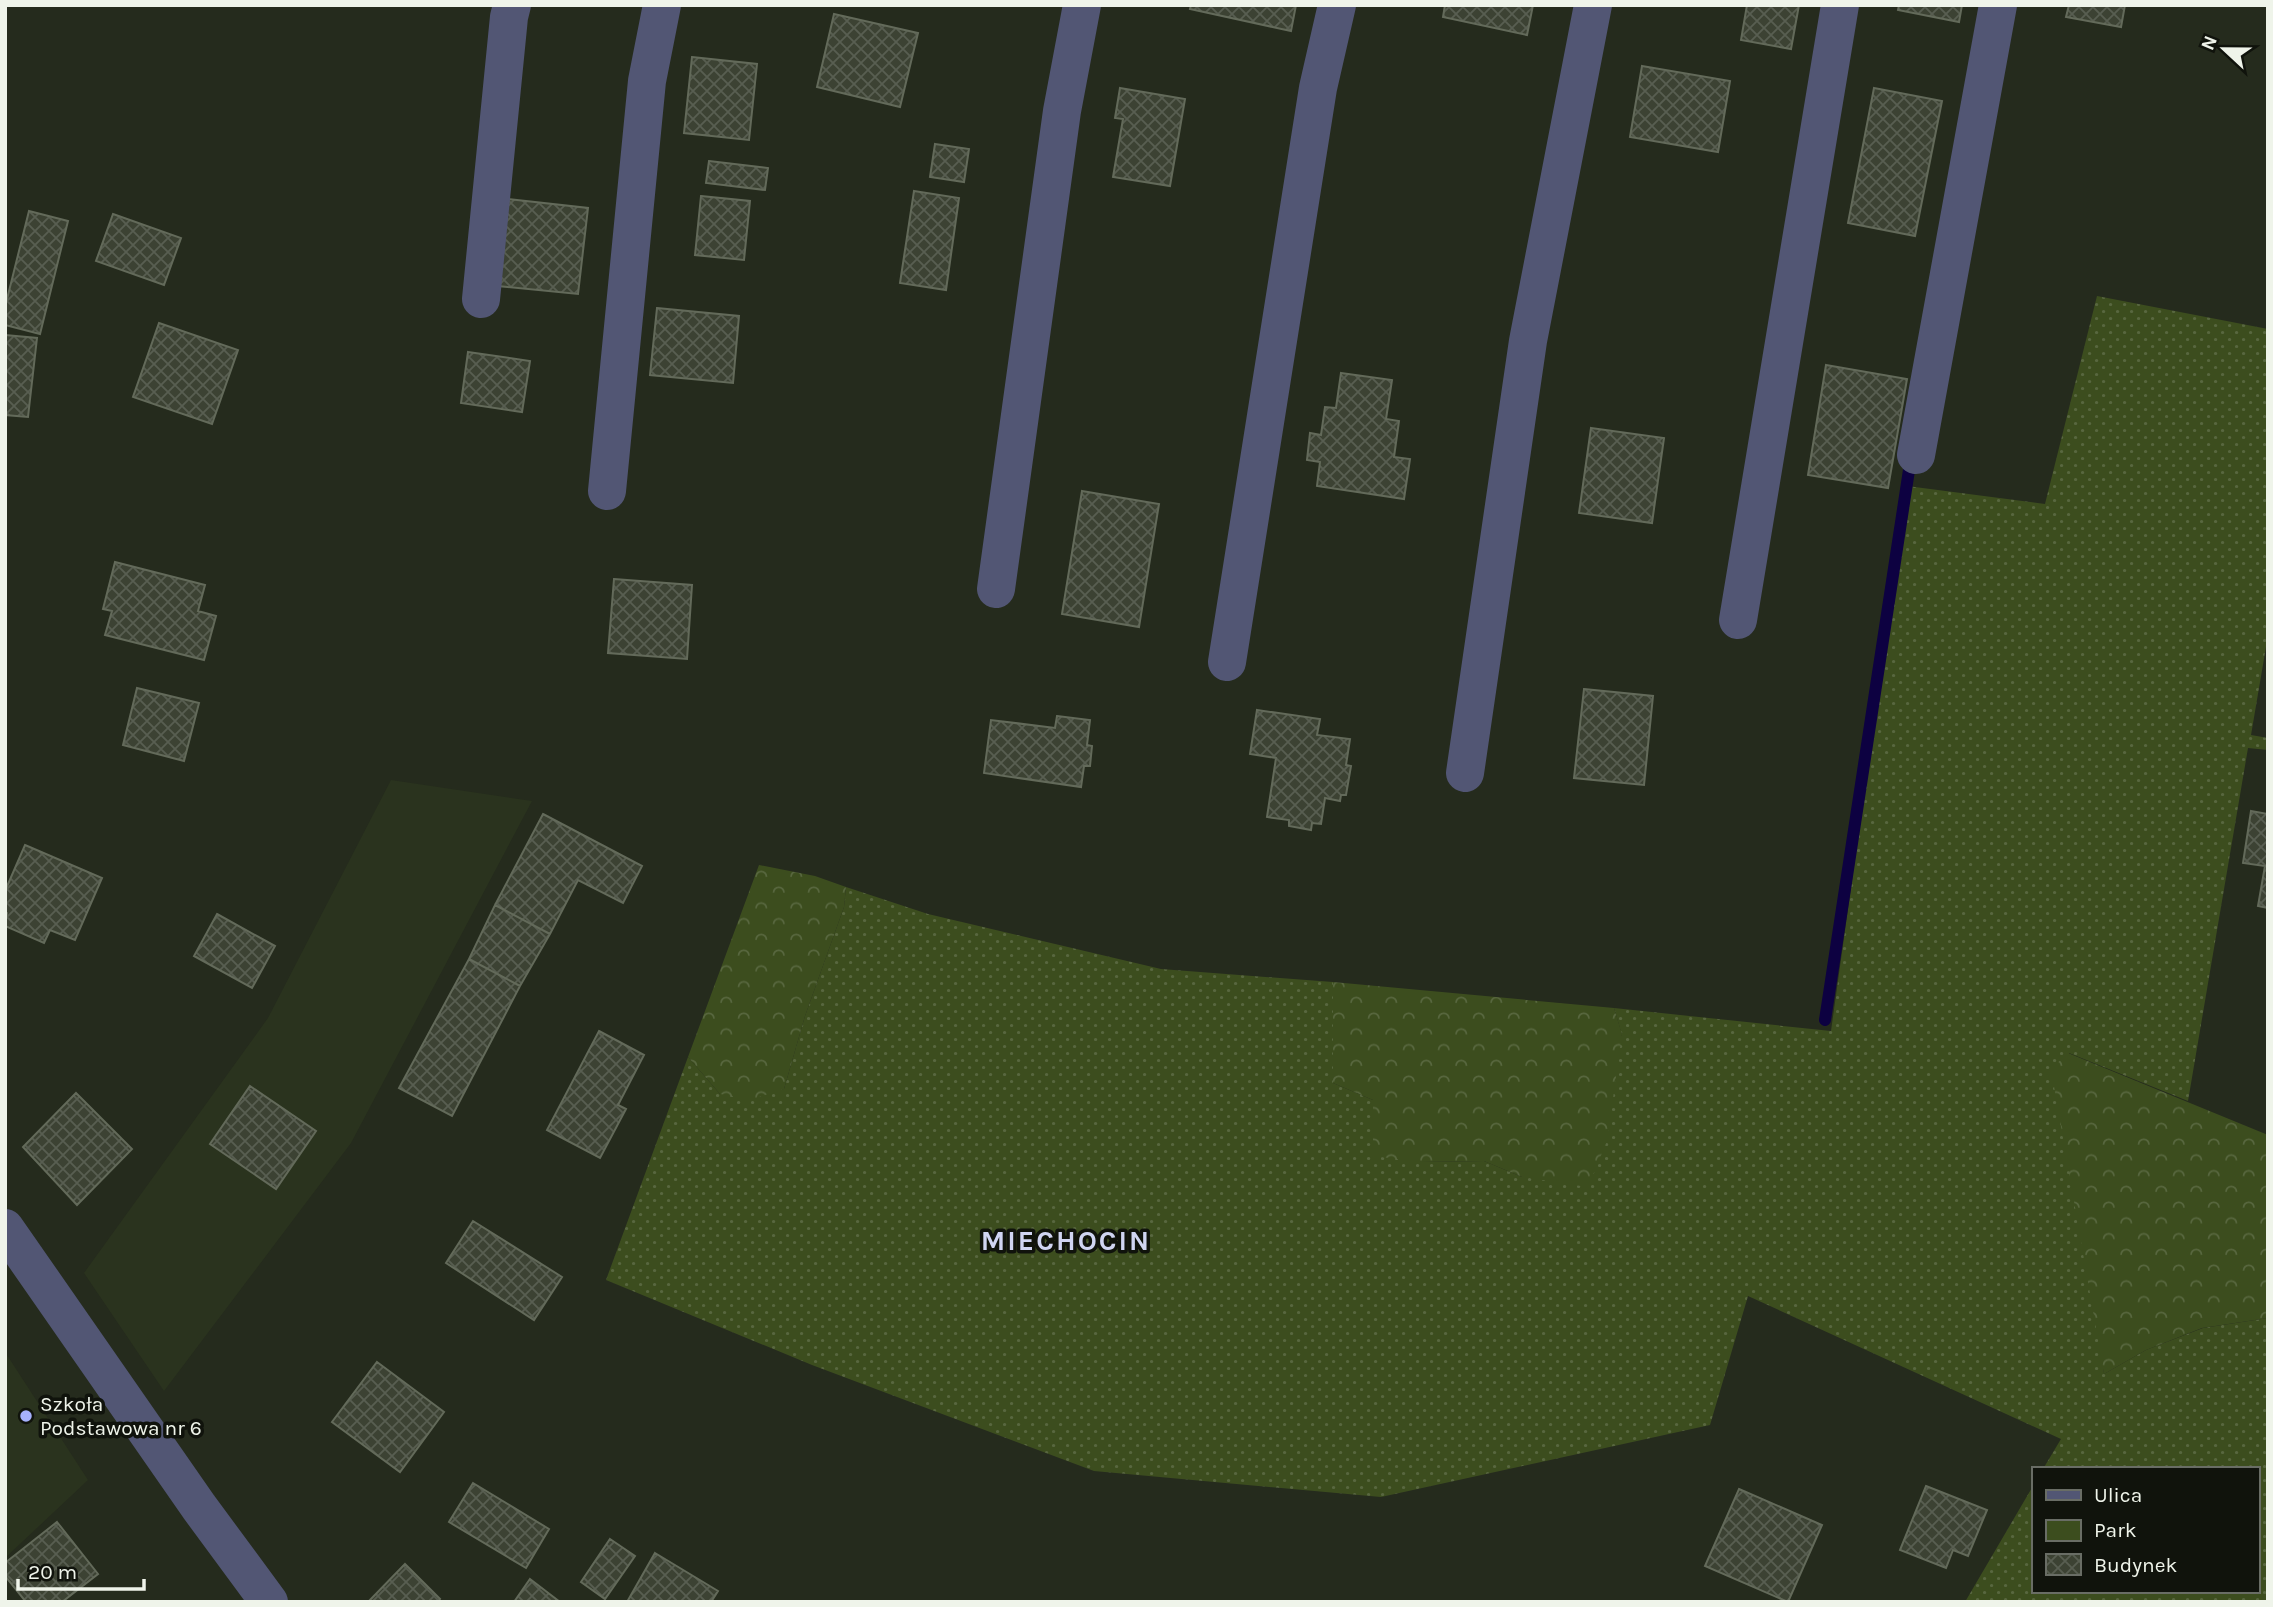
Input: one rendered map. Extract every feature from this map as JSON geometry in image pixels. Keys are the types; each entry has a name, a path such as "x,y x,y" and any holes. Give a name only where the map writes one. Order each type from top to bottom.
{"street":[{"path":"481,299 512,5"},
{"path":"607,491 647,82 662,5"},
{"path":"996,589 1062,111 1082,5"},
{"path":"1227,662 1318,88 1336,5"},
{"path":"1465,773 1528,341 1593,5"},
{"path":"1738,620 1840,5"},
{"path":"1916,455 1998,5"},
{"path":"6,1233 269,1602"}],"shaded area":[{"path":"391,780 532,801 351,1143 164,1391 84,1273 268,1018"},
{"name":"Szkoła Podstawowa nr 6","path":"5,1352 88,1480 5,1558"}],"green space":[{"path":"2097,296 2268,329 2268,635 2251,735 2268,738 2268,750 2248,748 2188,1101 2069,1053 2104,1374 2146,1350 2203,1328 2268,1318 2268,1602 1965,1602 2032,1488 2032,1593 2259,1593 2259,1467 2044,1467 2061,1439 1748,1296 1710,1425 1381,1497 1094,1471 812,1365 606,1280 688,1057 720,1094 784,1089 805,1016 844,907 846,887 928,914 1161,969 1333,982 1333,1083 1373,1100 1421,1162 1484,1161 1522,1177 1622,1035 1614,1008 1831,1031 1907,486 2045,504"},
{"path":"759,865 815,876 846,887 844,907 805,1016 784,1089 753,1099 720,1094 688,1057"},
{"path":"1333,982 1614,1008 1622,1034 1607,1141 1588,1187 1522,1177 1484,1161 1421,1162 1373,1156 1373,1100 1333,1083"},
{"path":"2068,1053 2268,1135 2268,1318 2202,1328 2146,1350 2104,1374 2051,1069"}],"building":[{"path":"1191,5 1296,5 1291,31 1190,9"},
{"path":"1445,5 1533,5 1527,35 1443,17"},
{"path":"1747,5 1799,5 1791,49 1741,40"},
{"path":"1899,5 1962,5 1959,22 1898,10"},
{"path":"2069,5 2125,5 2121,27 2066,17"},
{"path":"834,14 918,33 900,107 817,87"},
{"path":"692,57 757,64 749,140 684,133"},
{"path":"1642,66 1730,81 1718,152 1630,137"},
{"path":"1120,88 1185,99 1170,186 1113,177 1123,119 1115,118"},
{"path":"1874,88 1942,101 1915,236 1848,223"},
{"path":"935,144 969,149 964,182 930,177"},
{"path":"709,161 768,168 765,190 706,183"},
{"path":"914,191 959,198 946,290 900,283"},
{"path":"701,196 750,201 744,260 695,255"},
{"path":"508,199 588,208 578,294 498,286"},
{"path":"29,211 68,221 40,334 5,325 5,307"},
{"path":"113,214 181,238 164,285 96,261"},
{"path":"657,308 739,316 733,383 650,375"},
{"path":"159,323 238,350 212,424 133,397"},
{"path":"5,335 37,338 28,417 5,415"},
{"path":"468,352 530,361 522,412 461,403"},
{"path":"1826,365 1907,379 1888,488 1808,475"},
{"path":"1341,373 1392,380 1386,419 1399,421 1394,457 1410,459 1404,499 1317,486 1320,462 1307,460 1310,433 1321,435 1325,407 1336,408"},
{"path":"1591,428 1664,438 1652,523 1579,513"},
{"path":"1082,491 1159,504 1139,627 1062,614"},
{"path":"115,562 205,585 198,611 216,616 204,660 105,635 112,611 103,609"},
{"path":"614,579 692,585 687,659 608,653"},
{"path":"137,688 199,703 184,761 123,745"},
{"path":"1584,689 1653,696 1644,785 1574,778"},
{"path":"1257,710 1320,719 1317,735 1350,739 1346,765 1351,766 1346,795 1341,795 1340,801 1325,798 1321,824 1312,823 1311,830 1289,826 1289,820 1267,817 1276,758 1250,754"},
{"path":"1057,716 1090,720 1087,745 1092,746 1090,766 1084,766 1081,787 984,773 991,720 1055,728"},
{"path":"2251,811 2268,814 2268,908 2258,906 2265,866 2243,863"},
{"path":"543,814 642,866 623,903 578,880 550,934 495,905"},
{"path":"25,845 102,878 75,940 50,930 44,943 5,926 5,891"},
{"path":"495,905 550,934 520,986 469,959"},
{"path":"217,914 275,946 252,988 194,956"},
{"path":"469,959 520,986 452,1116 399,1088"},
{"path":"599,1031 644,1055 618,1105 626,1109 600,1158 547,1130"},
{"path":"250,1086 316,1131 276,1189 210,1144"},
{"path":"76,1093 132,1149 77,1205 23,1147"},
{"path":"473,1221 562,1277 534,1320 446,1263"},
{"path":"377,1362 444,1412 400,1472 332,1422"},
{"path":"473,1483 549,1529 526,1568 449,1522"},
{"path":"1926,1486 1987,1510 1968,1556 1953,1550 1946,1568 1900,1550"},
{"path":"1739,1489 1822,1525 1788,1602 1705,1566"},
{"path":"57,1522 98,1574 62,1602 26,1602 5,1576 5,1563"},
{"path":"610,1539 635,1556 605,1599 581,1582"},
{"path":"655,1553 718,1591 711,1602 627,1602"},
{"path":"405,1564 440,1599 438,1602 368,1602"},
{"path":"530,1579 560,1602 514,1602"}],"waterway":[{"path":"1825,1020 1911,457"}],"place":[{"name":"Szkoła Podstawowa nr 6","path":"26,1416"}],"district":[{"name":"MIECHOCIN","path":"1066,1240"}]}
